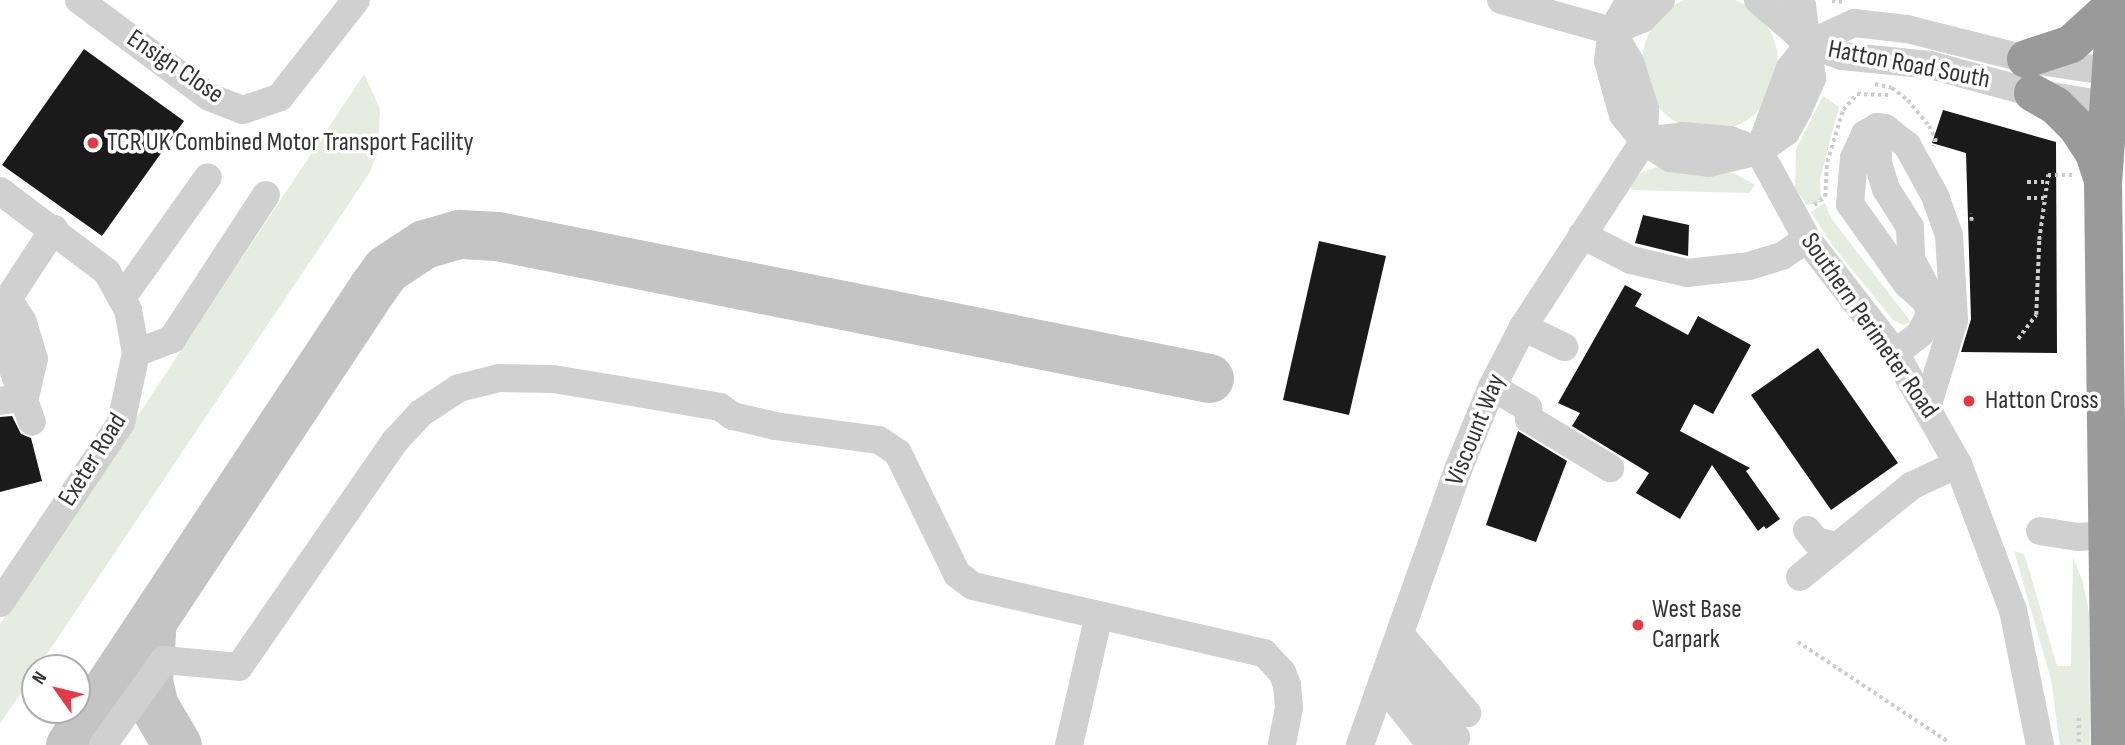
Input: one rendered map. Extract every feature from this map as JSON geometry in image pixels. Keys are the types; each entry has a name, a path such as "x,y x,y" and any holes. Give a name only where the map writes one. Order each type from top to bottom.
{"highway":[{"path":"2110,745 2109,534 2091,179 2094,153 2082,134 2029,76 2071,44 2115,2"},
{"path":"2091,179 2107,89 2115,2"}],"street":[{"name":"Ensign Close","path":"79,0 209,96 243,110 280,97 356,0"},
{"path":"1501,0 1612,31 1642,19 1661,0"},
{"path":"1630,0 1612,31 1608,61 1612,84 1623,115 1644,141 1682,136 1730,140 1759,151 1790,68 1809,44 1802,6 1794,0"},
{"path":"1758,0 1809,44"},
{"name":"Hatton Road South","path":"1809,44 1836,29 1875,24 2029,76 2107,89"},
{"path":"1877,127 1878,163 1890,200 1913,233 1911,259 1919,279 1954,312"},
{"path":"1900,351 1928,323 1929,306 1859,221 1848,194 1860,142 1877,127 1885,128 1907,145 1945,218 1954,312 1928,404"},
{"name":"Viscount Way","path":"1360,745 1458,467 1492,387 1523,327 1644,141"},
{"name":"Southern Perimeter Road","path":"1759,151 1807,239 1900,351 1958,464 2013,610 2040,745"},
{"path":"122,298 208,177"},
{"name":"Exeter Road","path":"0,191 92,256 122,298 136,352 134,379 121,423 0,603"},
{"path":"136,352 172,339 267,195"},
{"path":"19,407 1,336 8,299 54,229"},
{"path":"1582,235 1631,260 1687,273 1749,266 1782,256 1807,239"},
{"path":"1900,351 1931,348 1954,312"},
{"path":"1523,327 1564,347"},
{"path":"103,745 164,660 239,667 395,441 421,413 459,388 499,378 593,385 720,407 733,416 775,426 879,440 898,453 963,579 973,586 1231,645 1256,648 1282,672 1289,698 1282,745"},
{"path":"1492,387 1528,408 1529,419 1610,468"},
{"path":"1800,578 1911,486 1958,464"},
{"path":"1807,530 1816,541 1836,546"},
{"path":"2040,531 2079,537 2109,534"},
{"path":"1069,745 1099,614"},
{"path":"1231,645 1255,663 1273,685 1278,713 1273,745"},
{"path":"1391,659 1453,733"},
{"path":"1391,659 1453,733"}],"path":[{"path":"2018,339 2036,315 2049,175 2091,179"},
{"path":"2027,182 2047,182"},
{"path":"2027,198 2045,198"},
{"path":"1971,221 1972,214"},
{"path":"1798,642 1947,741"}],"shaded area":[{"path":"1710,-5 1736,0 1758,15 1773,37 1778,63 1773,89 1758,111 1736,126 1710,131 1684,126 1662,111 1647,89 1642,63 1647,37 1662,15 1684,0"},
{"path":"364,74 380,109 378,151 370,172 47,654 21,654 21,693 0,724 0,624"},
{"path":"1823,96 1839,107 1820,179 1821,202 1807,205 1795,189 1796,149"},
{"path":"1657,167 1734,173 1755,185 1749,193 1633,190 1629,186 1642,172"},
{"path":"1825,203 1831,218 1911,322 1903,325 1893,320 1833,246 1811,212"},
{"path":"2014,551 2024,554 2057,666 2071,666 2073,557 2083,582 2089,612 2090,745 2060,745 2051,680"}],"building":[{"name":"TCR UK Combined Motor Transport Facility","path":"84,49 184,121 102,236 2,165"},
{"name":"Hatton Cross","path":"1943,110 2056,142 2057,353 1961,352 1971,319 1966,153 1932,143"},
{"path":"1643,215 1689,225 1688,256 1635,243"},
{"path":"1319,241 1386,256 1349,415 1283,400"},
{"path":"1625,285 1642,294 1635,306 1688,335 1698,316 1751,345 1713,414 1694,404 1680,431 1750,468 1746,471 1780,519 1766,529 1764,526 1758,531 1712,465 1680,519 1636,493 1649,473 1572,426 1580,413 1558,403"},
{"path":"1818,348 1898,463 1831,510 1751,395"},
{"path":"12,416 21,434 31,438 42,481 0,492 0,417"},
{"path":"1518,431 1567,461 1536,542 1486,525"}],"taxiway":[{"path":"70,745 373,287 386,269 424,244 460,234 497,236 1209,378"},
{"path":"151,633 148,681 154,706 177,745"}],"place":[{"name":"TCR UK Combined Motor Transport Facility","path":"93,143"},
{"name":"Hatton Cross","path":"1969,401"},
{"name":"West Base Carpark","path":"1638,625"}]}
